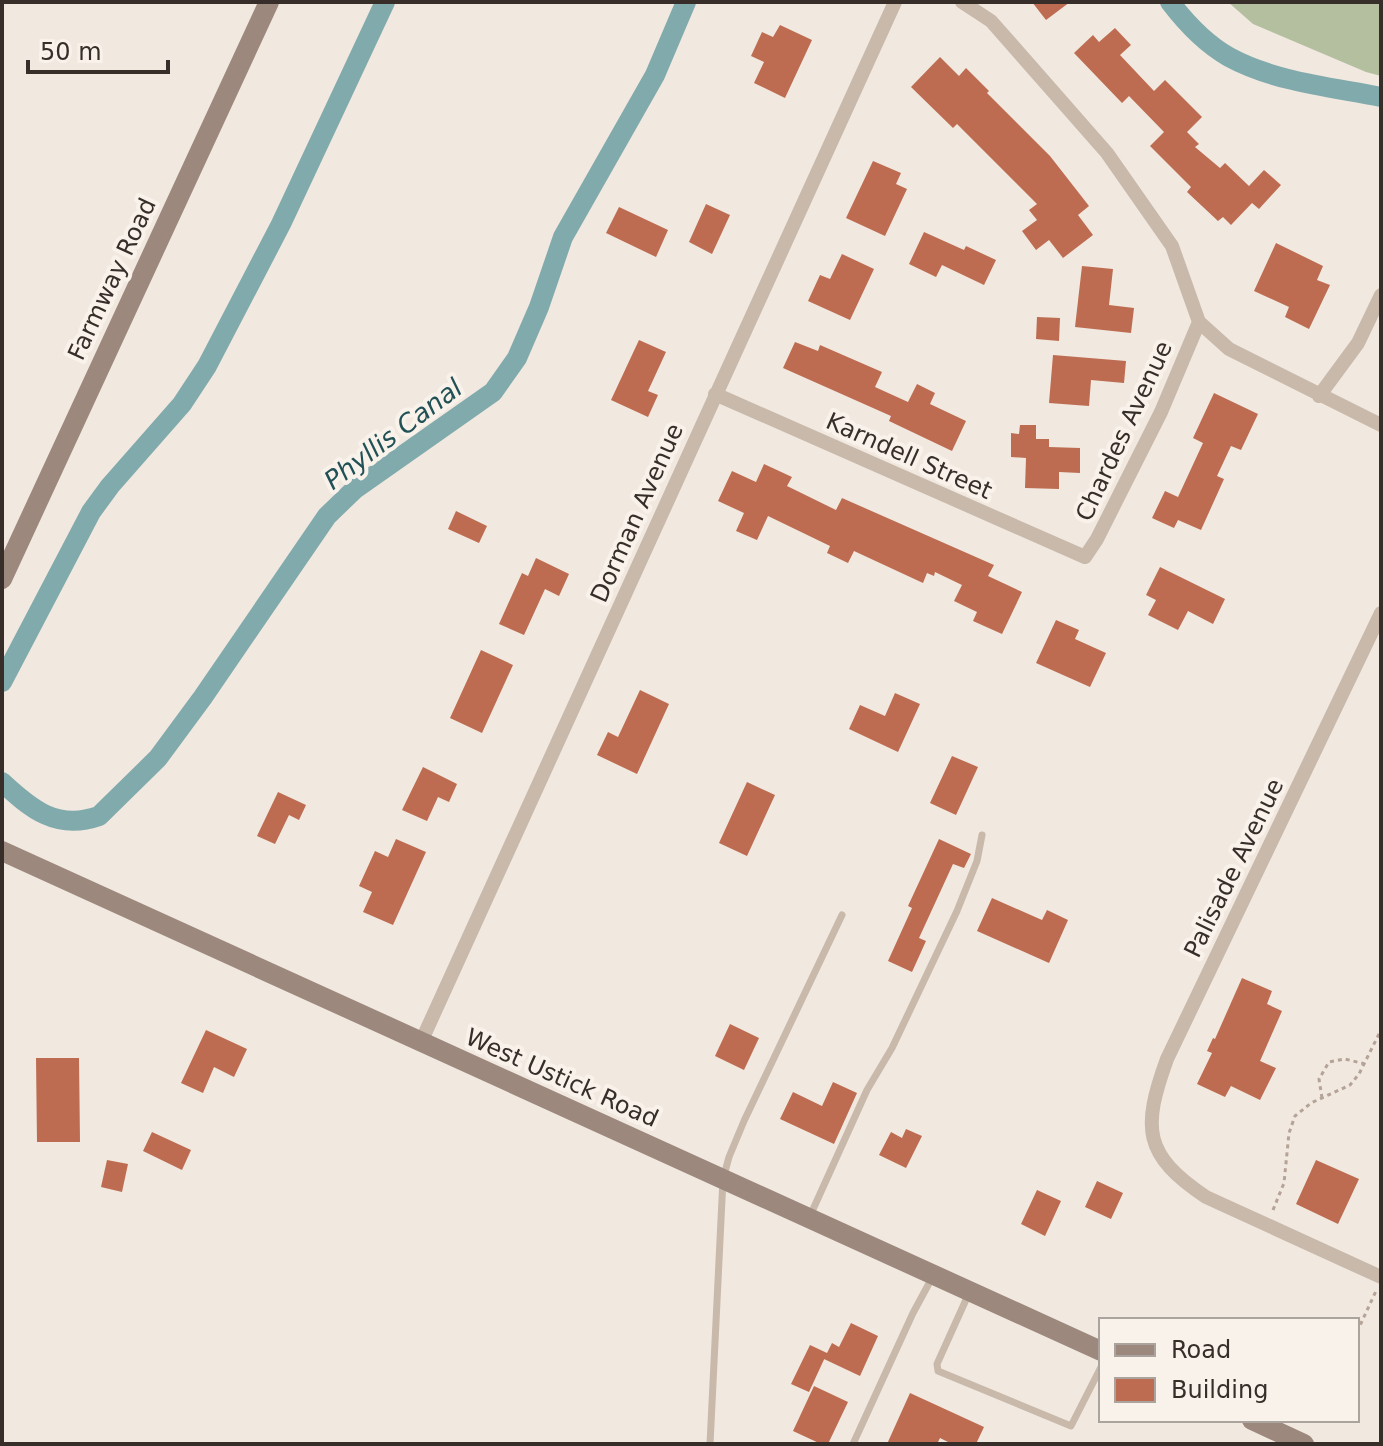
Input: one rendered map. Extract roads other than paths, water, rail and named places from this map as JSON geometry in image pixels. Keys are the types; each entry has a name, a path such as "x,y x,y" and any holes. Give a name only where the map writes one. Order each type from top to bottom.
{"main road":[{"name":"Farmway Road","path":"2,579 269,2"},
{"name":"West Ustick Road","path":"2,851 1099,1350"},
{"path":"1256,1422 1304,1444"}],"street":[{"name":"Dorman Avenue","path":"421,1042 895,2"},
{"path":"962,2 991,21 1107,153 1172,246 1199,322 1229,349 1381,425"},
{"path":"1319,396 1358,343 1381,295"},
{"name":"Chardes Avenue","path":"1085,557 1161,412 1199,322"},
{"name":"Karndell Street","path":"715,394 1085,557"},
{"name":"Palisade Avenue","path":"1381,613 1167,1059 1152,1108 1151,1127 1155,1148 1165,1164 1183,1182 1206,1197 1381,1279"}],"lane":[{"path":"809,1218 867,1090 892,1048 957,911 977,861 982,835"},
{"path":"710,1444 723,1179 744,1121 842,915"},
{"path":"853,1444 913,1313 934,1275"},
{"path":"970,1291 937,1364 938,1371 1071,1426 1099,1371"}],"waterway":[{"name":"Phyllis Canal","path":"2,682 91,512 182,404 207,366 281,224 385,2"},
{"name":"Phyllis Canal","path":"2,782 34,809 57,819 70,821 99,816 158,758 327,516 355,489 493,392 517,358 539,307 563,237 655,75 686,2"},
{"name":"Phyllis Canal","path":"1170,2 1204,39 1229,57 1304,83 1381,97"}]}
